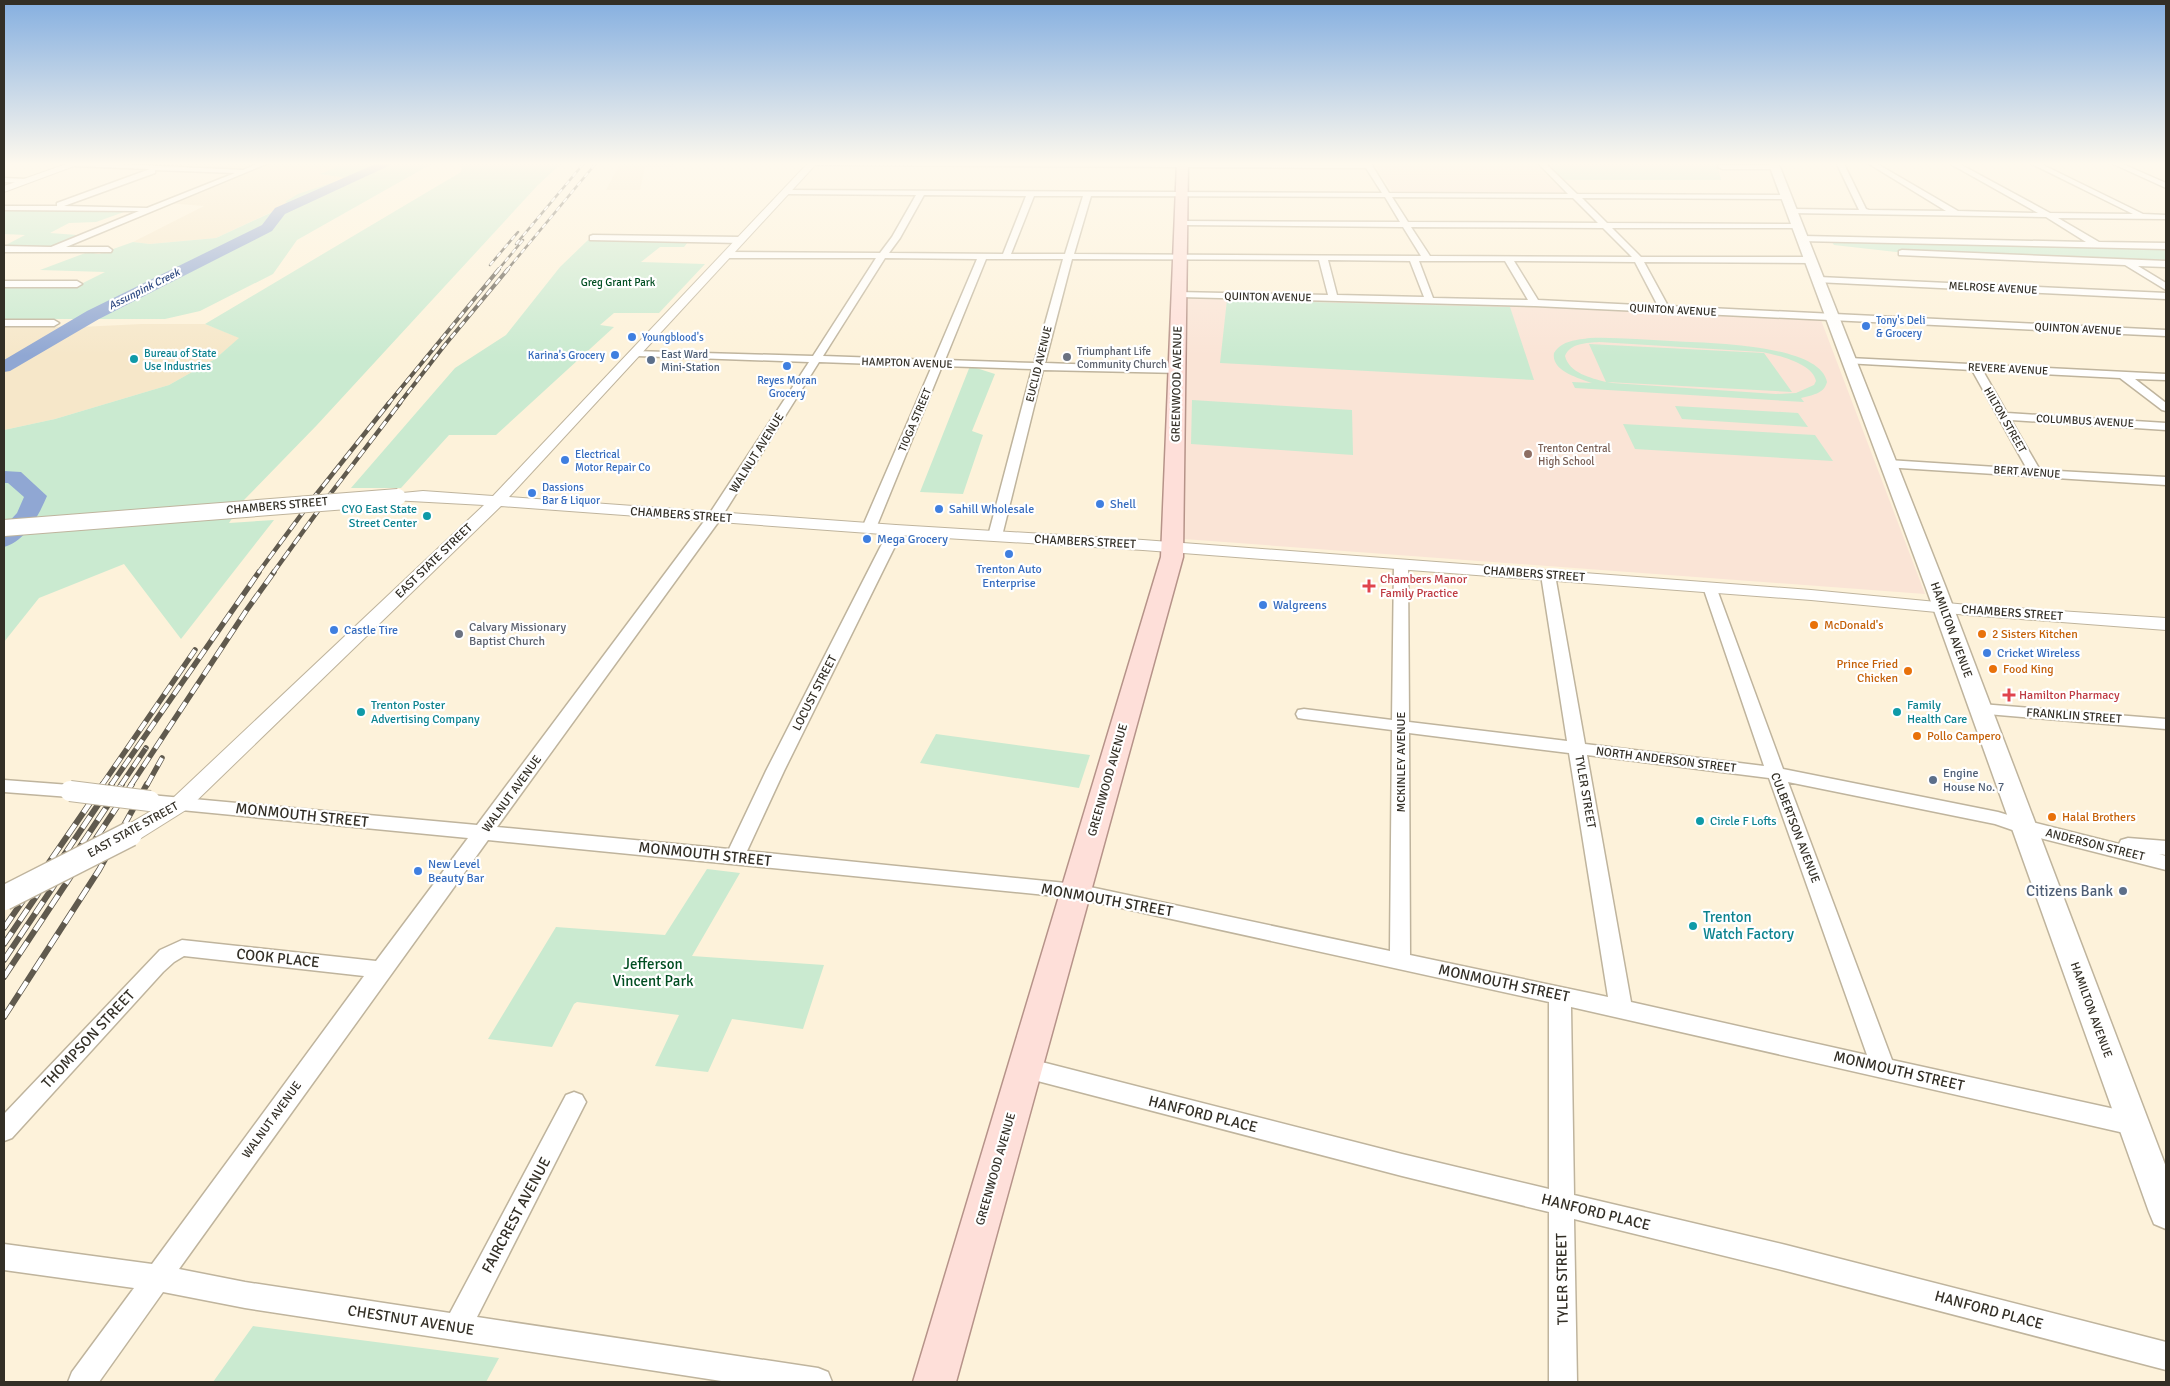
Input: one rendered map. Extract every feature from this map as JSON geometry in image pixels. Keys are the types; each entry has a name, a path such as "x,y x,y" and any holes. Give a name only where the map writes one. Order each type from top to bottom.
{"main road":[{"name":"GREENWOOD AVENUE","path":"934,1382 1171,562 1182,227"},
{"name":"HAMILTON AVENUE","path":"1798,227 1981,709 2166,1212"}],"street":[{"path":"51,250 109,227"},
{"name":"EAST STATE STREET","path":"4,898 130,834 182,803 496,502 754,227"},
{"name":"WALNUT AVENUE","path":"82,1382 381,970 714,518 902,227"},
{"path":"1006,256 1018,227"},
{"name":"EUCLID AVENUE","path":"995,536 1038,367 1077,227"},
{"path":"1408,227 1427,258"},
{"path":"1607,227 1638,259 1665,310"},
{"path":"2068,227 2166,287"},
{"path":"593,238 741,240"},
{"path":"1804,242 2166,246"},
{"path":"1804,242 1872,250"},
{"path":"5,250 108,250"},
{"path":"1895,252 2166,264"},
{"path":"728,254 1811,260"},
{"name":"TIOGA STREET","path":"869,528 983,256"},
{"path":"1323,258 1333,298"},
{"path":"1413,258 1430,301"},
{"path":"1508,259 1535,304"},
{"name":"MELROSE AVENUE","path":"1819,280 2166,296"},
{"path":"4,284 77,284"},
{"name":"QUINTON AVENUE","path":"1180,294 1535,304 2166,333"},
{"path":"4,323 54,323"},
{"name":"HAMPTON AVENUE","path":"636,352 816,360 1178,371"},
{"name":"REVERE AVENUE","path":"1849,361 2166,377"},
{"name":"HILTON STREET","path":"1975,367 2036,473"},
{"path":"2124,375 2166,408"},
{"name":"COLUMBUS AVENUE","path":"2003,416 2166,426"},
{"name":"BERT AVENUE","path":"1888,464 2166,481"},
{"name":"CHAMBERS STREET","path":"4,528 423,496 714,518 1172,547 1710,587 1943,608 2166,624"},
{"name":"LOCUST STREET","path":"735,857 775,771 896,530"},
{"name":"MCKINLEY AVENUE","path":"1400,960 1401,564"},
{"name":"TYLER STREET","path":"1548,575 1621,1009"},
{"name":"CULBERTSON AVENUE","path":"1710,587 1774,773 1833,926 1883,1067"},
{"name":"FRANKLIN STREET","path":"1981,709 2166,724"},
{"name":"NORTH ANDERSON STREET","path":"1304,714 1774,773 1995,817 2024,827"},
{"name":"MONMOUTH STREET","path":"4,786 1076,891 1400,960 2133,1124"},
{"name":"ANDERSON STREET","path":"2024,827 2166,863"},
{"path":"2083,841 2166,848"},
{"name":"COOK PLACE","path":"175,950 182,948 381,970"},
{"name":"THOMPSON STREET","path":"4,1130 156,966 175,950"},
{"name":"TYLER STREET","path":"1560,996 1563,1382"},
{"name":"HANFORD PLACE","path":"1026,1068 1402,1165 1786,1258 2166,1356"},
{"name":"FAIRCREST AVENUE","path":"457,1327 574,1102"},
{"name":"CHESTNUT AVENUE","path":"4,1257 158,1278 245,1295 818,1382"}],"shaded area":[{"path":"163,227 240,227 216,238 150,244 133,242"},
{"name":"Trenton Central High School","path":"1186,295 1536,306 1821,320 1925,594 1184,539"},
{"path":"142,324 205,324 240,338 215,359 169,385 55,419 4,430 4,326 80,327"}],"green space":[{"path":"4,227 62,227 50,233 77,235 50,247 4,246 25,235 4,234"},
{"path":"241,227 321,227 297,240 273,274 200,311 165,319 4,319 4,288 73,288 105,272 40,270 88,252 99,254 133,242 150,244 216,238"},
{"path":"369,227 500,227 317,425 244,500 229,523 274,520 181,639 124,564 39,598 4,642 4,430 55,419 169,385 215,359 239,338 205,324"},
{"name":"Greg Grant Park","path":"588,240 688,242 684,247 660,247 641,262 705,264 659,313 614,313 600,325 614,327 496,435 449,435 401,488 351,488 455,368 506,335 560,267"},
{"path":"1832,242 2166,247 2166,262 1896,252 1834,245"},
{"path":"1227,300 1510,307 1534,380 1220,363"},
{"path":"1590,338 1707,343 1783,352 1804,359 1820,369 1827,382 1820,392 1801,398 1804,402 1575,388 1572,382 1592,383 1561,369 1554,359 1554,353 1565,343","holes":["1599,342 1762,352 1802,365 1813,375 1816,381 1814,385 1796,393 1776,394 1607,382 1792,392 1764,353 1589,344 1606,382 1576,371 1567,362 1565,356 1575,346"]},
{"path":"970,366 995,374 972,431 983,435 963,494 920,492"},
{"path":"1192,400 1352,410 1353,455 1191,444"},
{"path":"1675,406 1798,413 1808,427 1682,419"},
{"path":"1623,424 1815,435 1833,461 1635,449"},
{"path":"936,734 1090,755 1079,788 920,763"},
{"name":"Jefferson Vincent Park","path":"707,869 740,873 692,956 824,965 803,1029 732,1019 708,1072 655,1066 679,1015 577,1002 574,1004 552,1047 488,1039 556,927 665,935"},
{"path":"253,1326 499,1358 486,1382 213,1382"}],"waterway":[{"name":"Assunpink Creek","path":"4,367 93,315 268,227"},
{"name":"Assunpink Creek","path":"4,477 13,477 36,496 27,516 4,540"}],"railway":[{"path":"516,244 531,227"},
{"path":"507,270 543,227"},
{"path":"490,265 518,232"},
{"path":"498,270 523,240"},
{"path":"388,404 499,269"},
{"path":"399,404 508,269"},
{"path":"258,573 315,496 389,403"},
{"path":"273,573 400,403"},
{"path":"111,785 259,572"},
{"path":"131,785 246,611 274,572"},
{"path":"102,785 195,650"},
{"path":"121,785 146,748"},
{"path":"147,785 162,758"},
{"path":"4,928 103,784"},
{"path":"4,944 112,784"},
{"path":"4,960 122,784"},
{"path":"4,977 132,784"},
{"path":"4,1017 99,870 147,784"}],"place":[{"name":"Tony's Deli & Grocery","path":"1866,326"},
{"name":"Youngblood's","path":"632,337"},
{"name":"Karina's Grocery","path":"615,355"},
{"name":"Triumphant Life Community Church","path":"1067,357"},
{"name":"Bureau of State Use Industries","path":"134,359"},
{"name":"East Ward Mini-Station","path":"651,360"},
{"name":"Reyes Moran Grocery","path":"787,366"},
{"name":"Trenton Central High School","path":"1528,454"},
{"name":"Electrical Motor Repair Co","path":"565,460"},
{"name":"Dassions Bar & Liquor","path":"532,493"},
{"name":"Shell","path":"1100,504"},
{"name":"Sahill Wholesale","path":"939,509"},
{"name":"CYO East State Street Center","path":"427,516"},
{"name":"Mega Grocery","path":"867,539"},
{"name":"Trenton Auto Enterprise","path":"1009,554"},
{"name":"Chambers Manor Family Practice","path":"1369,586"},
{"name":"Walgreens","path":"1263,605"},
{"name":"McDonald's","path":"1814,625"},
{"name":"Castle Tire","path":"334,630"},
{"name":"Calvary Missionary Baptist Church","path":"459,634"},
{"name":"2 Sisters Kitchen","path":"1982,634"},
{"name":"Cricket Wireless","path":"1987,653"},
{"name":"Food King","path":"1993,669"},
{"name":"Prince Fried Chicken","path":"1908,671"},
{"name":"Hamilton Pharmacy","path":"2009,695"},
{"name":"Trenton Poster Advertising Company","path":"361,712"},
{"name":"Family Health Care","path":"1897,712"},
{"name":"Pollo Campero","path":"1917,736"},
{"name":"Engine House No. 7","path":"1933,780"},
{"name":"Halal Brothers","path":"2052,817"},
{"name":"Circle F Lofts","path":"1700,821"},
{"name":"New Level Beauty Bar","path":"418,871"},
{"name":"Citizens Bank","path":"2123,891"},
{"name":"Trenton Watch Factory","path":"1693,926"}]}
